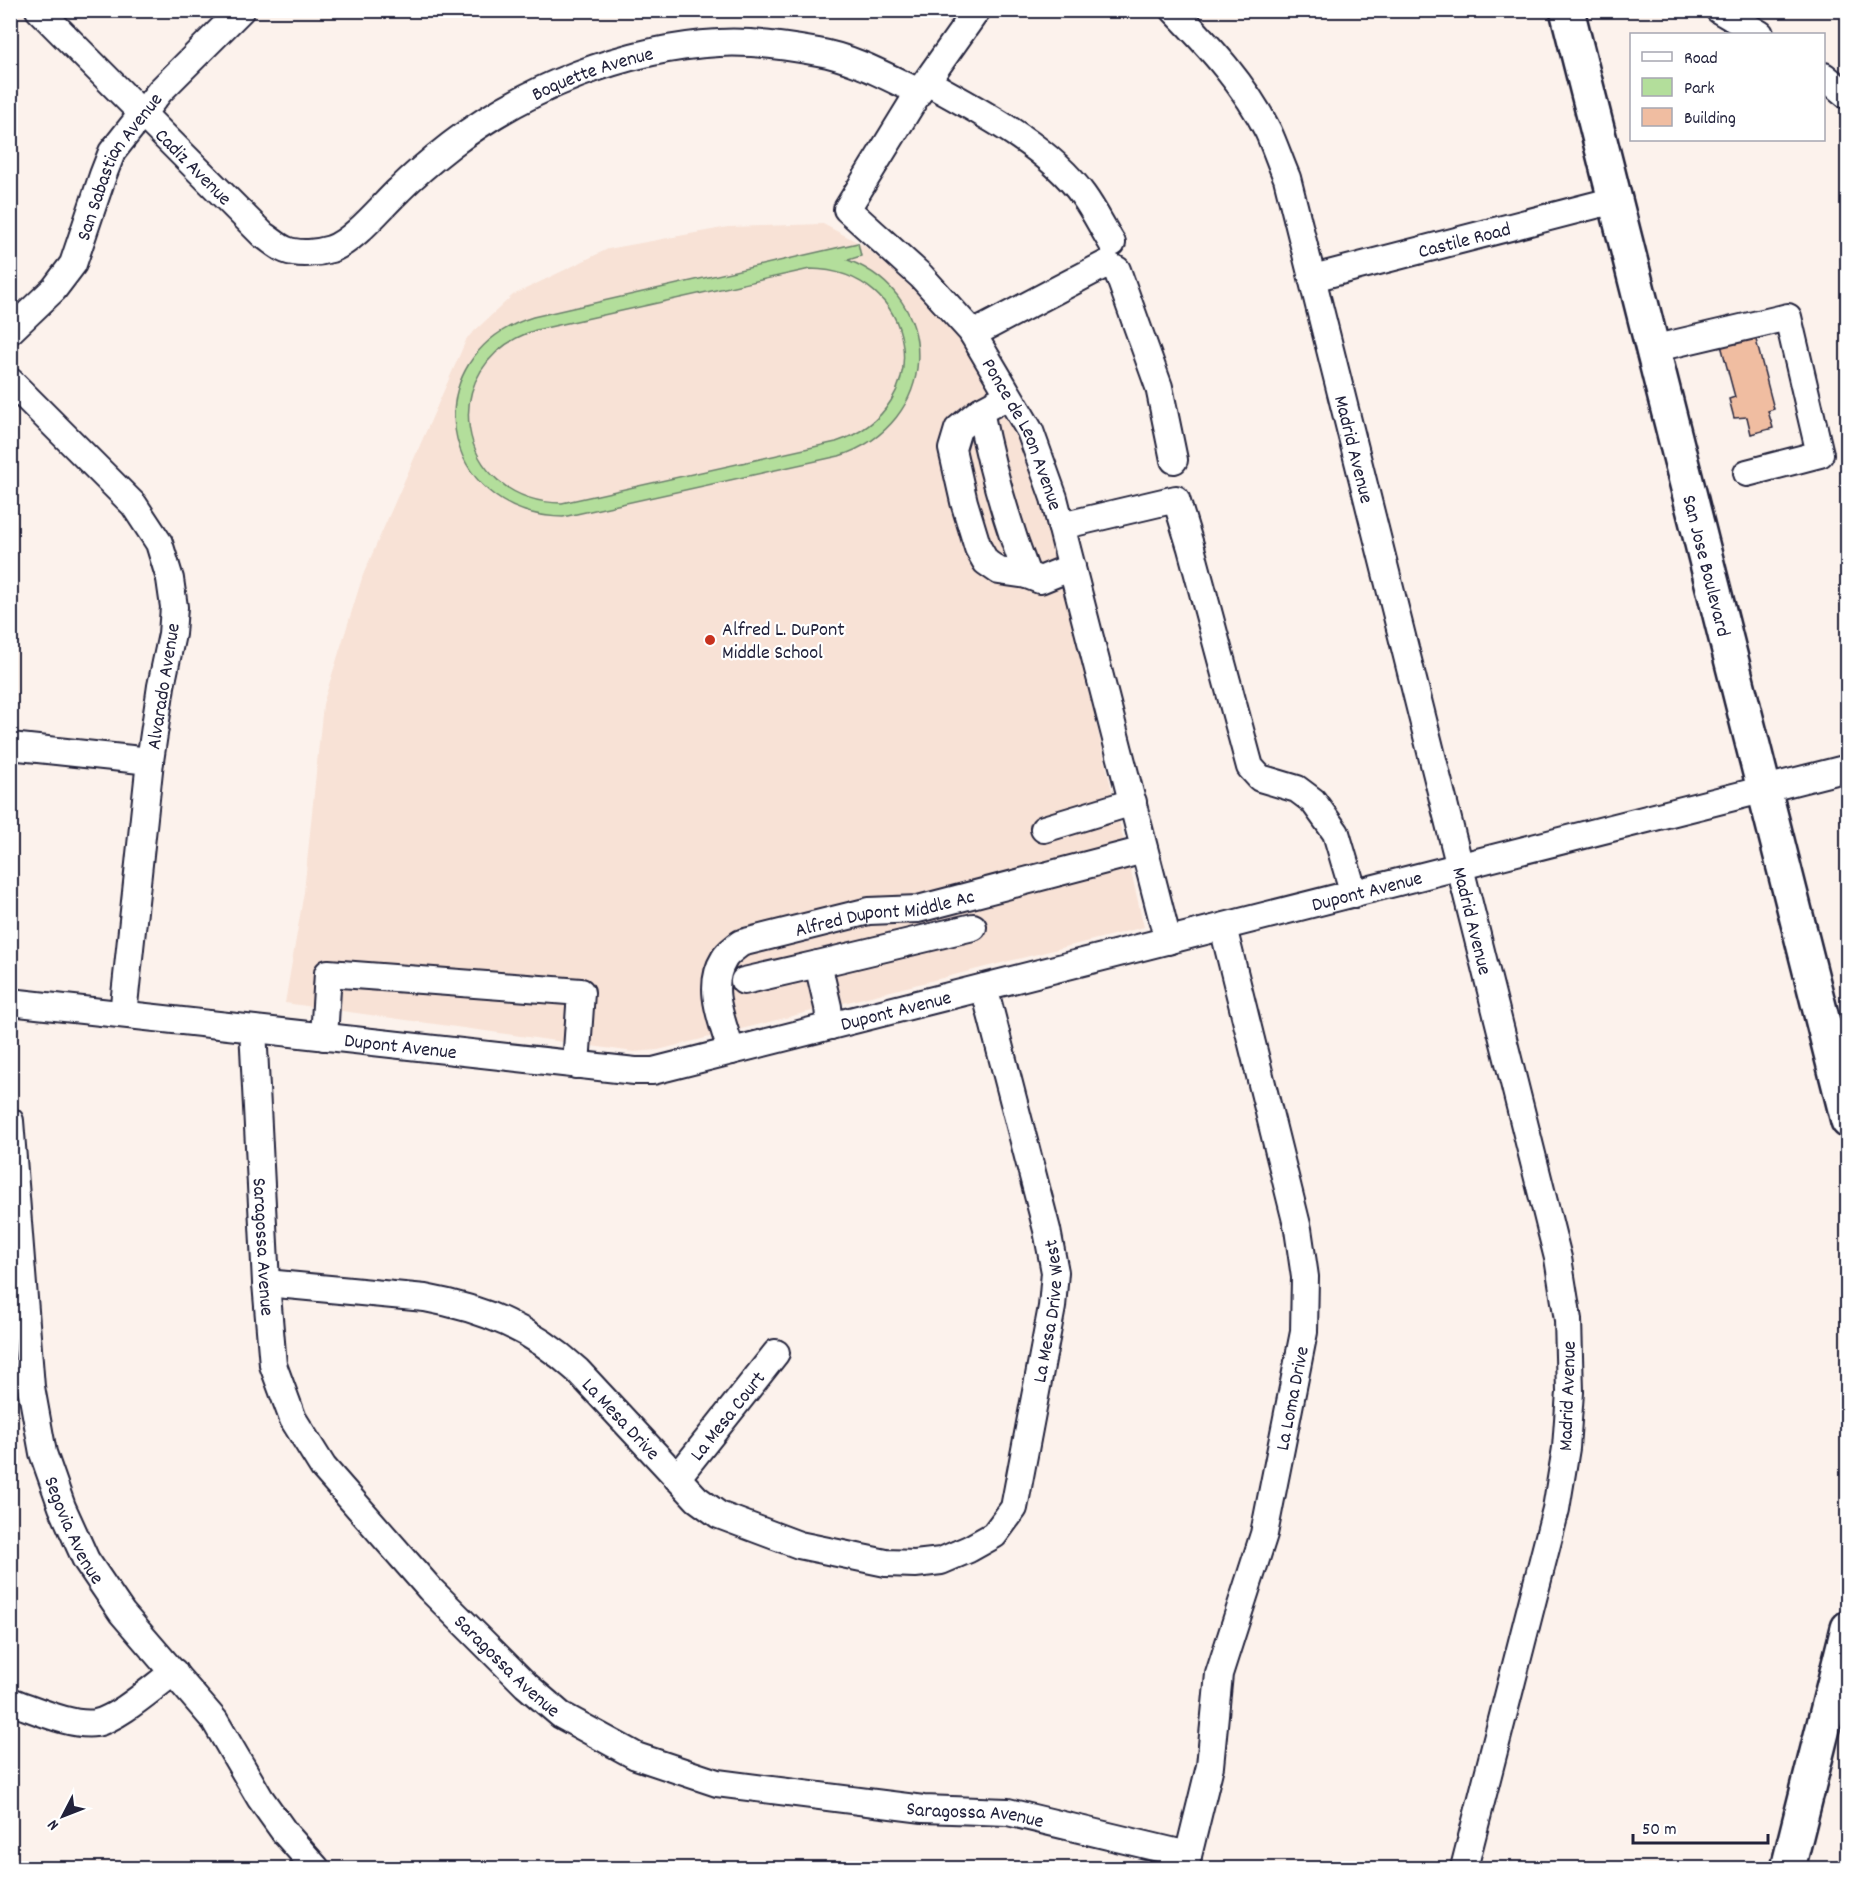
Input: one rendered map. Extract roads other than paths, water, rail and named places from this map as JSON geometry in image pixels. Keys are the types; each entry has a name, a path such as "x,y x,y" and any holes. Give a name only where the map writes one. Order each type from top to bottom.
{"main road":[{"name":"San Jose Boulevard","path":"1567,10 1848,1121"},
{"path":"1788,1869 1838,1710 1845,1650"}],"street":[{"name":"Cadiz Avenue","path":"39,10 263,235 286,250 309,253"},
{"name":"San Sabastian Avenue","path":"10,331 54,289 73,264 112,152 160,91 241,10"},
{"name":"Ponce de Leon Avenue","path":"977,10 923,87 847,209 921,276 974,334 1030,431 1054,498 1168,941"},
{"name":"Madrid Avenue","path":"1174,10 1241,87 1268,131 1287,178 1558,1258 1568,1320 1570,1392 1566,1448 1556,1509 1464,1869"},
{"path":"1719,10 1758,33"},
{"name":"Boquette Avenue","path":"309,253 332,249 360,229 400,188 452,144 501,112 551,86 608,63 664,50 720,43 769,45 820,52 966,104 1015,135 1052,164 1083,195 1112,243"},
{"path":"1825,77 1848,96"},
{"name":"Castile Road","path":"1313,278 1614,200"},
{"path":"974,334 1106,264 1117,270 1159,387 1174,460"},
{"path":"1652,349 1788,317 1820,454 1747,473"},
{"name":"Alvarado Avenue","path":"10,381 134,505 159,543 170,579 174,607 172,634 160,686 150,761 123,1014"},
{"path":"1008,396 980,411 957,429 952,449 964,502 978,548 986,562 999,571 1027,575 1040,580 1072,567"},
{"path":"980,411 985,438 1018,552 1027,575"},
{"path":"1061,526 1176,499 1250,767 1260,778 1297,789 1313,801 1336,832 1354,894"},
{"path":"10,746 150,761"},
{"name":"Dupont Avenue","path":"10,1002 576,1065 653,1071 1848,768"},
{"path":"1044,829 1132,802"},
{"name":"Alfred Dupont Middle Ac","path":"731,1051 715,997 716,976 724,957 741,943 869,911 918,909 1144,850"},
{"path":"744,981 973,927"},
{"name":"La Loma Drive","path":"1186,1862 1210,1766 1219,1674 1264,1534 1304,1332 1305,1277 1298,1229 1223,927"},
{"path":"818,964 830,1026"},
{"path":"324,1037 328,972 581,992 576,1065"},
{"name":"La Mesa Drive West","path":"969,1550 994,1535 1014,1509 1052,1307 1055,1272 1044,1219 984,987"},
{"name":"Saragossa Avenue","path":"253,1029 266,1283 273,1365 293,1419 323,1467 430,1589 526,1685 561,1715 636,1756 717,1783 923,1809 1008,1812 1186,1862"},
{"name":"Segovia Avenue","path":"10,1121 31,1387 43,1453 62,1507 86,1560 122,1613 215,1720 260,1798 285,1833 316,1869"},
{"name":"La Mesa Drive","path":"266,1283 447,1302 502,1320 526,1331 577,1370 697,1499 719,1515 799,1545 886,1563 915,1564 941,1561 969,1550"},
{"name":"La Mesa Court","path":"677,1478 776,1353"},
{"path":"10,1701 74,1722 95,1723 116,1715 174,1672"}],"place":[{"name":"Alfred L. DuPont Middle School","path":"710,640"}]}
